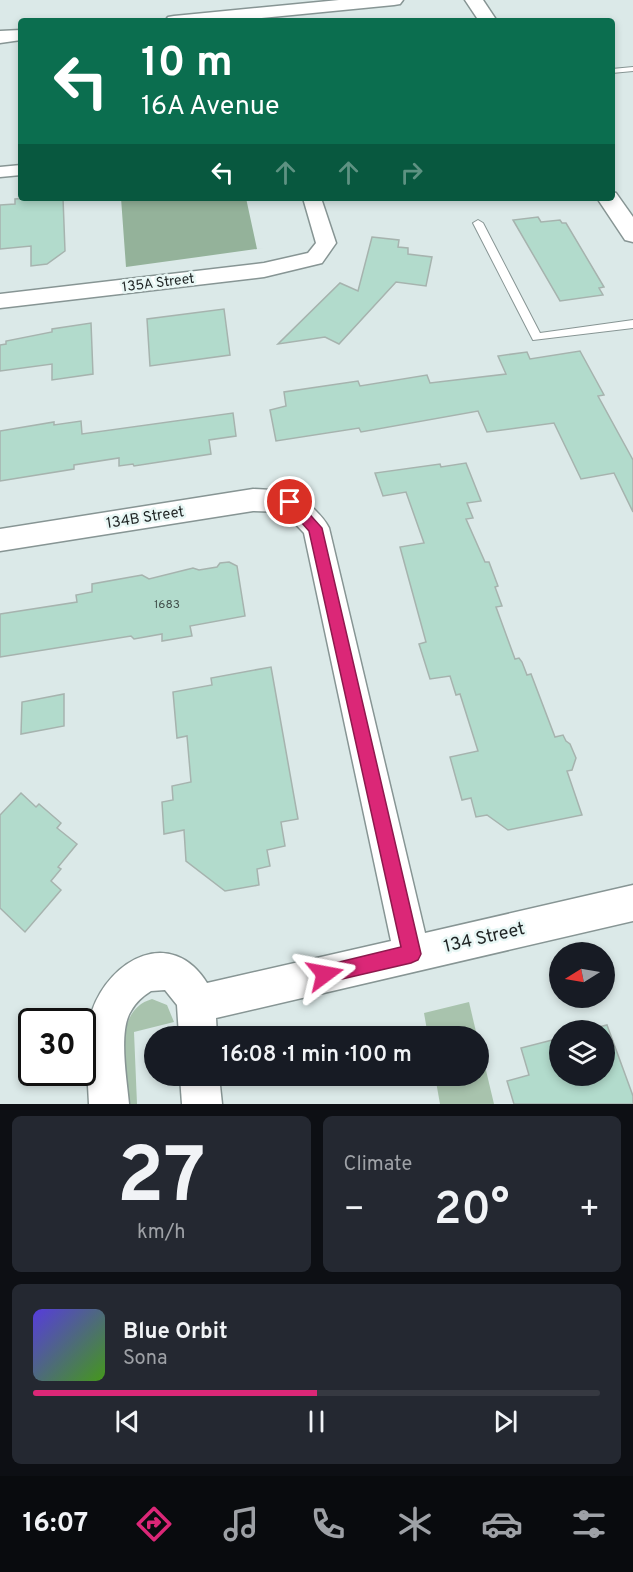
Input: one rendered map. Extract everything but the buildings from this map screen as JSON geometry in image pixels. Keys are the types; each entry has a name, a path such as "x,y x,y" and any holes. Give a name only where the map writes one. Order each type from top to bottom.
{"street":[{"path":"205,18 394,0"},
{"path":"474,0 486,18"},
{"path":"0,37 18,35"},
{"path":"0,172 18,170"},
{"name":"135A Street","path":"0,301 264,270 315,258 326,243 313,201"},
{"path":"610,201 633,235"},
{"name":"134B Street","path":"0,540 253,500 290,502 316,528 411,954"},
{"name":"134 Street","path":"109,1104 107,1031 110,1012 118,995 129,982 144,973 159,970 173,974 185,983 194,996 197,1020 411,954 633,903"},
{"path":"201,1086 202,1104"}],"lane":[{"path":"615,71 633,69"},
{"path":"478,223 537,337 633,324"}],"green space":[{"path":"121,201 247,201 257,249 126,267"},
{"path":"152,999 167,1005 174,1022 158,1026 144,1026 144,1030 134,1032 137,1104 128,1104 124,1044 131,1016 139,1006"},
{"path":"469,1002 475,1026 426,1026 424,1013"},
{"path":"489,1083 494,1104 440,1104 437,1086 489,1086"}],"route":[{"path":"290,502 316,528 411,954 325,974"}]}
